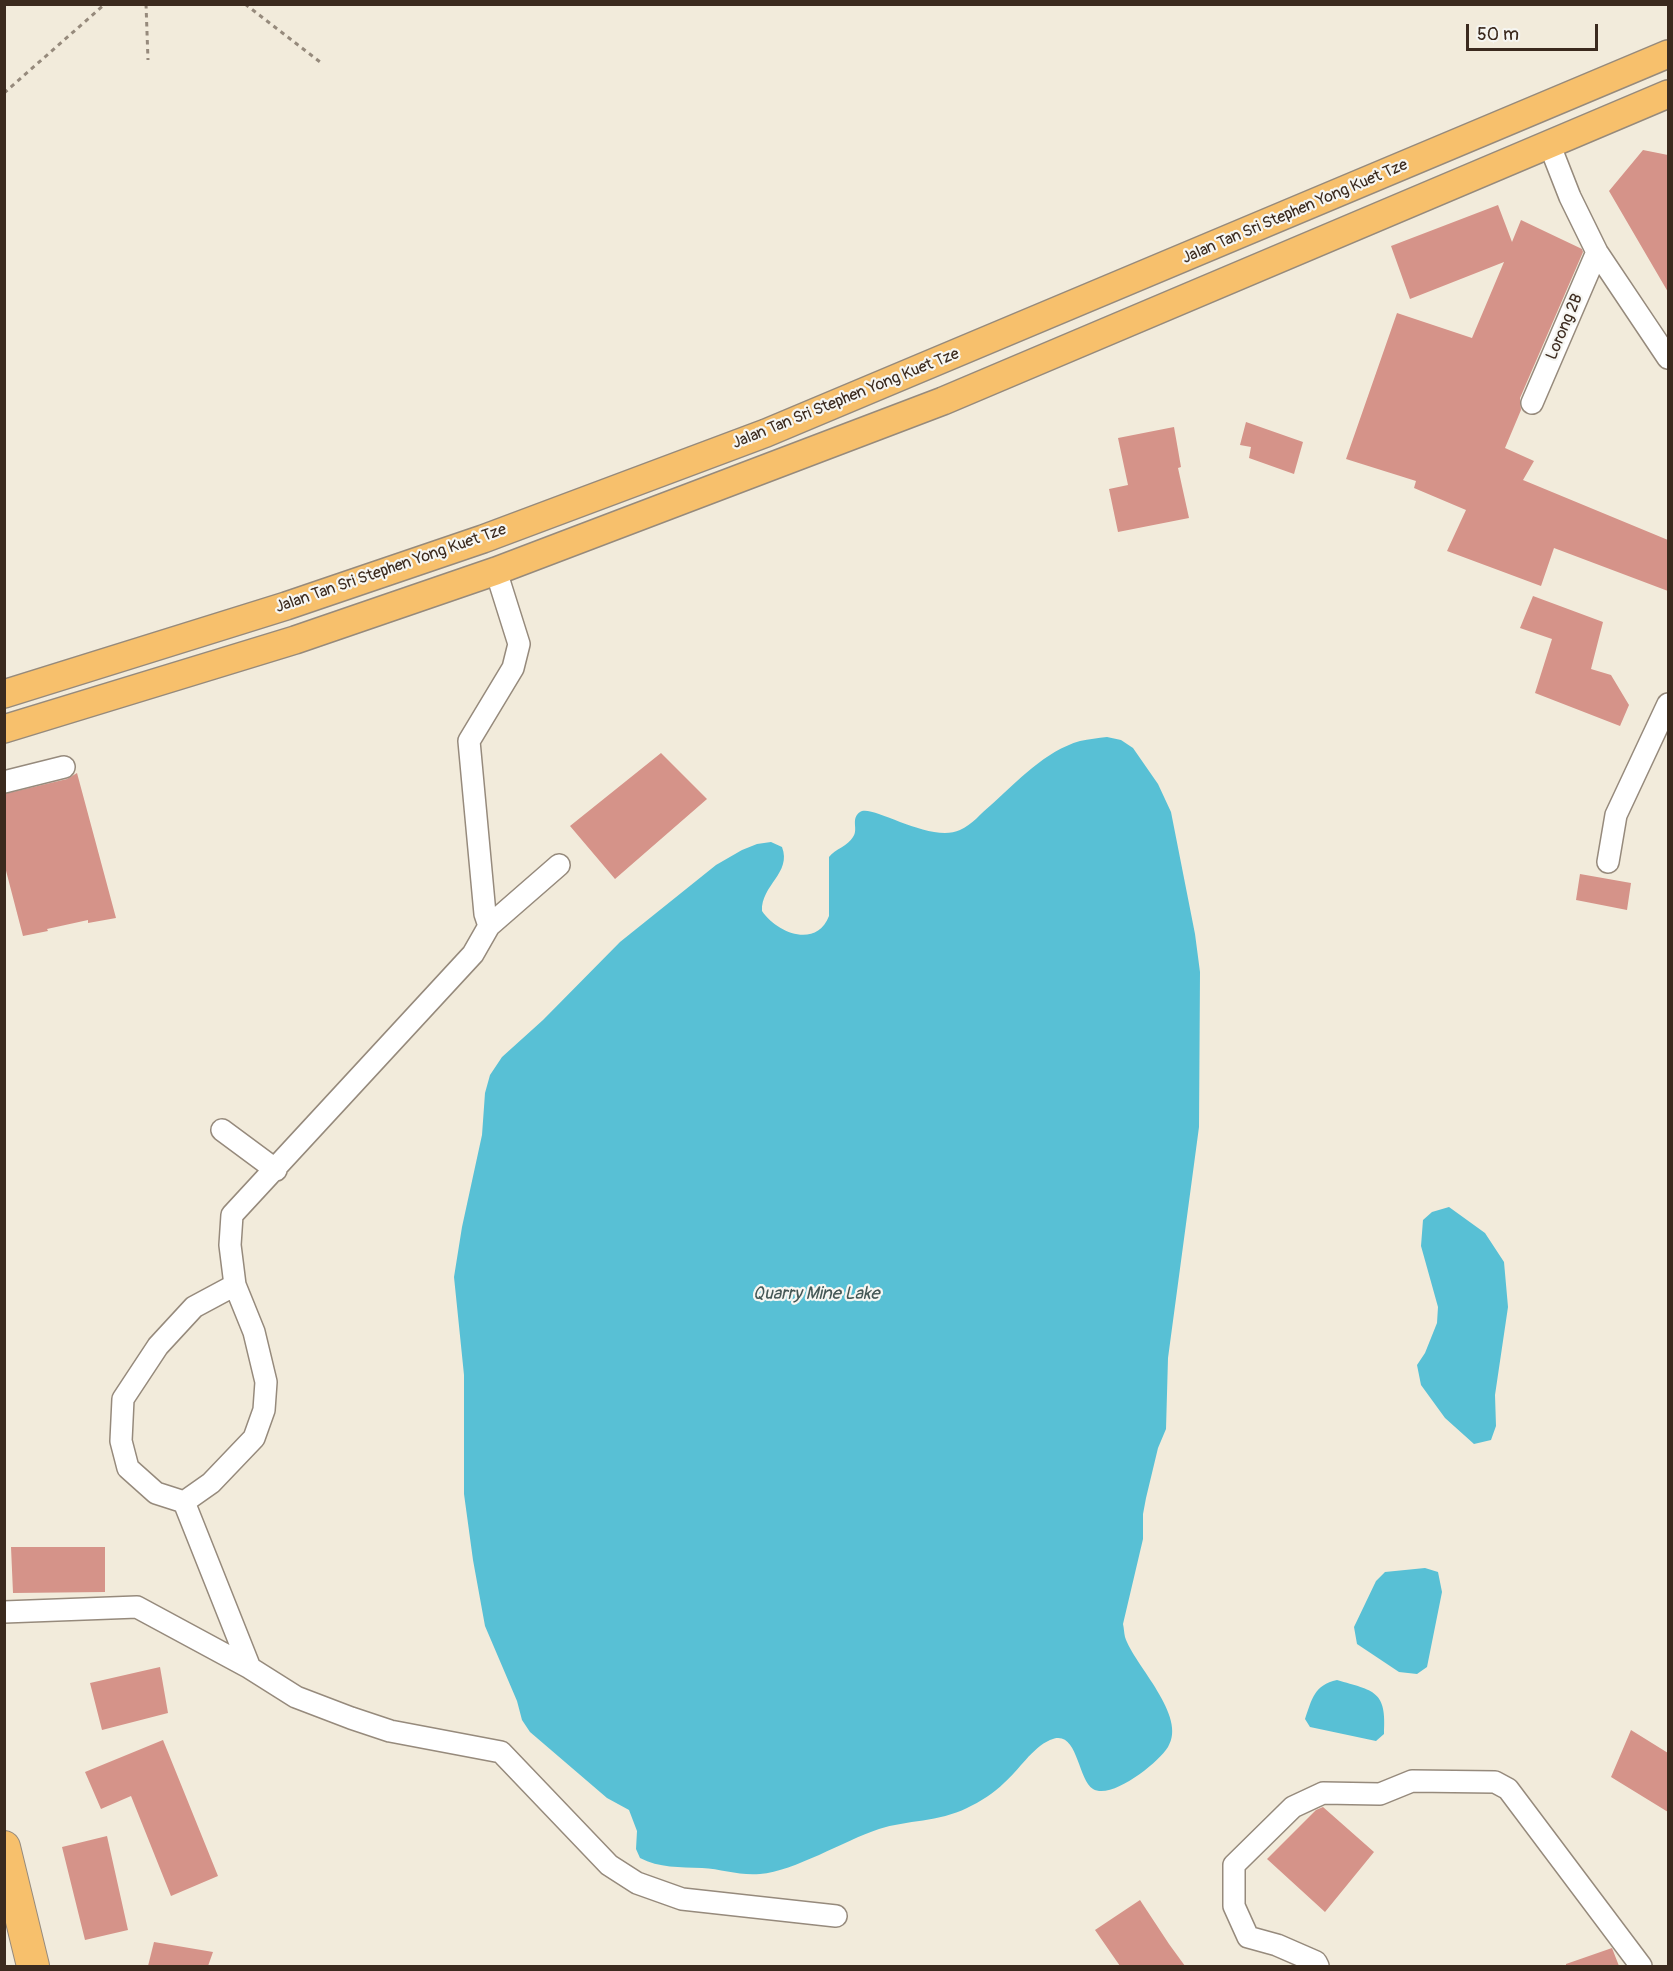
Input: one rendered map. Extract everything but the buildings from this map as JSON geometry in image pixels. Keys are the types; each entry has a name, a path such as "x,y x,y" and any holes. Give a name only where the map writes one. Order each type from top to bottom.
{"highway":[{"path":"4,1847 33,1966"},
{"path":"4,1941 10,1966"}],"main road":[{"name":"Jalan Tan Sri Stephen Yong Kuet Tze","path":"4,694 286,606 483,539 766,433 1668,54"},
{"name":"Jalan Tan Sri Stephen Yong Kuet Tze","path":"4,729 295,640 496,571 943,401 1550,146 1668,94"},
{"path":"1489,131 1527,132 1550,146"}],"street":[{"path":"1550,146 1570,197 1597,252 1668,358"},
{"name":"Lorong 2B","path":"1532,403 1597,252"},
{"path":"489,926 485,914 469,741 513,668 519,644 496,571"},
{"path":"1608,862 1616,815 1668,704"},
{"path":"4,782 64,767"},
{"path":"184,1502 211,1483 254,1438 264,1410 266,1382 254,1332 235,1285 230,1245 232,1215 473,954 489,926 559,865"},
{"path":"222,1130 276,1170"},
{"path":"184,1502 156,1493 128,1468 121,1441 123,1399 158,1346 194,1306 235,1285"},
{"path":"184,1502 250,1668"},
{"path":"4,1612 137,1607 250,1668 296,1697 390,1731 501,1752 609,1865 637,1883 682,1899 836,1916"},
{"path":"1318,1966 1316,1962 1277,1945 1248,1937 1234,1906 1234,1865 1293,1807 1323,1793 1380,1794 1412,1781 1494,1782 1508,1789 1641,1966"}],"path":[{"path":"4,93 105,4"},
{"path":"146,4 148,60"},
{"path":"245,4 320,62"}],"water":[{"name":"Quarry Mine Lake","path":"1107,737 1121,740 1133,748 1158,784 1171,812 1195,934 1200,972 1199,1127 1168,1358 1166,1429 1158,1448 1146,1498 1143,1514 1143,1539 1123,1624 1130,1648 1166,1706 1171,1721 1172,1735 1168,1747 1155,1762 1134,1778 1122,1785 1101,1791 1093,1789 1088,1783 1072,1747 1066,1741 1059,1738 1050,1740 1037,1748 996,1790 967,1808 945,1816 879,1829 804,1862 774,1872 745,1874 670,1866 647,1861 640,1858 636,1849 637,1831 629,1810 607,1798 530,1732 522,1720 517,1701 485,1626 464,1494 464,1375 454,1277 462,1227 482,1135 485,1093 490,1075 502,1057 543,1020 620,942 716,865 742,850 771,842 782,847 783,864 766,894 762,911 777,926 786,931 806,935 823,926 829,916 829,857 853,837 855,821 860,812 876,813 933,832 948,833 960,830 1032,768 1055,752 1080,741"},
{"path":"1449,1207 1485,1233 1504,1262 1508,1307 1495,1395 1496,1426 1491,1440 1474,1444 1445,1418 1421,1385 1417,1365 1425,1353 1437,1323 1438,1307 1421,1246 1423,1220 1432,1212"},
{"path":"1425,1568 1438,1572 1442,1592 1427,1667 1417,1674 1399,1672 1357,1644 1354,1627 1376,1581 1385,1572"},
{"path":"1337,1680 1369,1690 1380,1700 1383,1709 1384,1734 1376,1741 1310,1727 1305,1719 1315,1694 1323,1685"}]}
